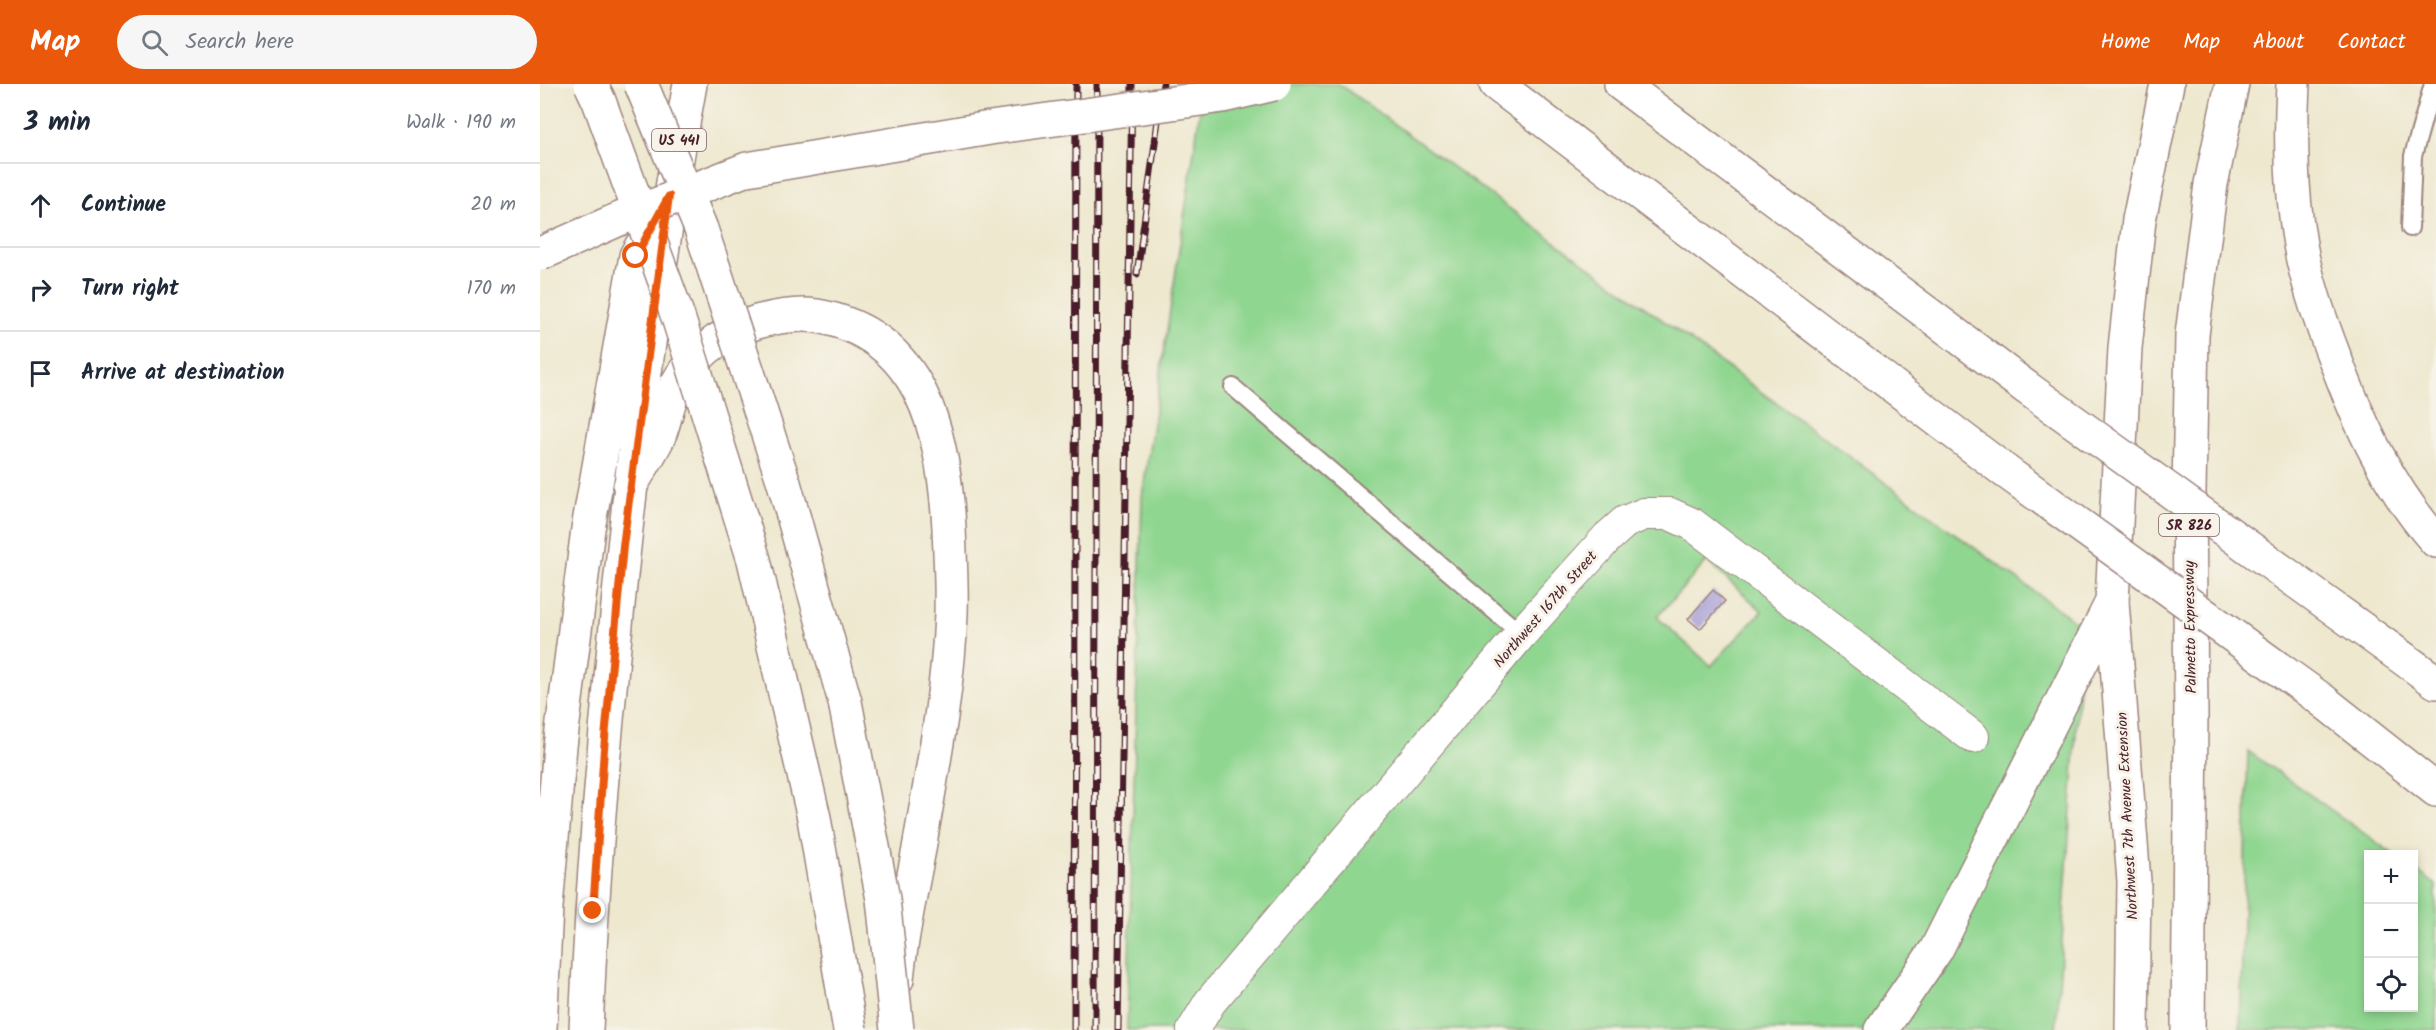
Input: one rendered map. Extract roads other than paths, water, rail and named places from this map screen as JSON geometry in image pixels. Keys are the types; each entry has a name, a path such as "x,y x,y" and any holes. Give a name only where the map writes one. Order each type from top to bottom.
{"main road":[{"path":"591,84 678,317 754,560 814,818 850,1030"},
{"path":"641,84 701,229 784,483 845,702 883,899 897,1030"},
{"name":"US 441","path":"586,1030 604,749 630,486 669,196 690,84"},
{"path":"540,254 617,220 747,169 990,128 1224,96 1274,84"},
{"path":"1496,84 2005,471 2322,700 2436,790"},
{"path":"1621,84 2027,388 2436,682"},
{"path":"1881,1030 1936,950 2112,602 2125,348 2139,220 2166,84"},
{"name":"Palmetto Expressway","path":"2188,1030 2191,729 2189,491 2192,335 2211,184 2232,84"},
{"path":"2293,84 2291,124 2294,196 2303,260 2321,321 2353,408 2386,474 2419,522 2436,541"},
{"path":"540,1028 546,907 560,746 588,530 636,256 669,196"},
{"path":"630,486 659,436 672,394 685,371 710,345 744,326 771,318 795,315 815,316 851,326 892,352 909,372 923,396 937,438 945,480 951,613 943,698 899,957 892,1030"},
{"name":"Northwest 7th Avenue Extension","path":"2112,602 2134,881 2132,1030"},
{"path":"2188,969 2202,1030"}],"street":[{"name":"Northwest 167th Street","path":"1194,1027 1210,1002 1254,949 1521,634 1607,538 1625,522 1644,514 1670,514 1692,525 1974,737"}],"lane":[{"path":"2410,228 2413,156 2433,84"},
{"path":"1233,387 1521,634"}],"railway":[{"path":"1074,1030 1076,84"},
{"path":"1095,1030 1097,84"},
{"path":"1118,1030 1132,84"},
{"path":"1137,274 1163,84"}]}
